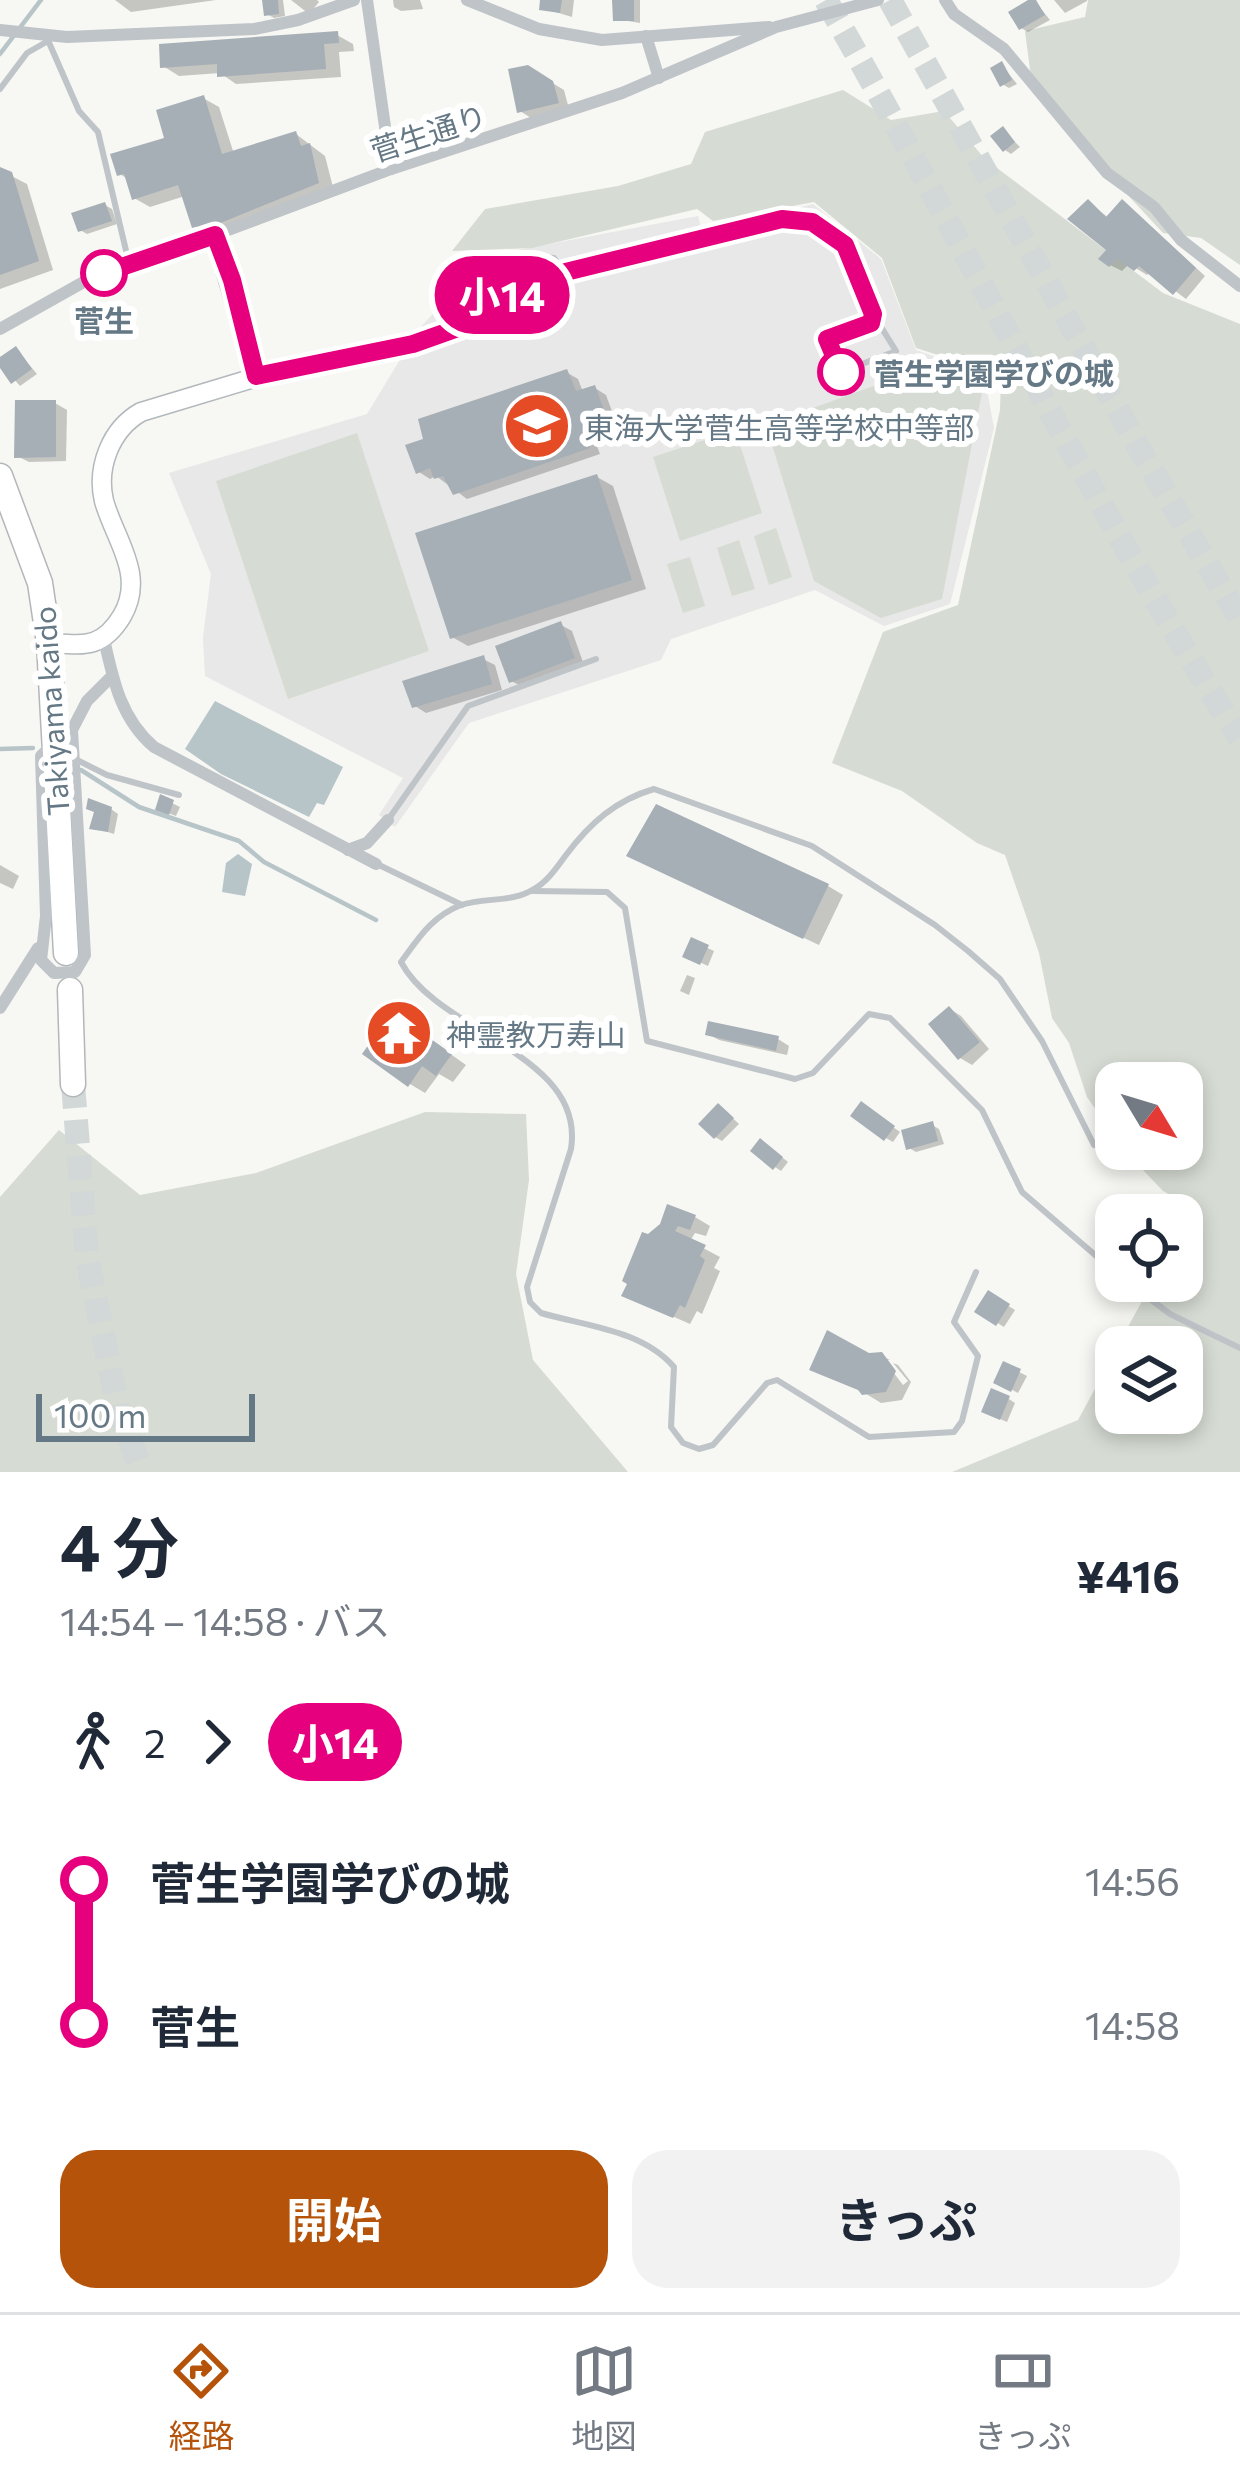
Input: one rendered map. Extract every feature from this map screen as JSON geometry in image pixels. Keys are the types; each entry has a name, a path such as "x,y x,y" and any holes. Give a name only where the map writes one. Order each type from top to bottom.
{"highway":[{"name":"Takiyama kaido","path":"0,476 40,583 49,643 63,751 67,953"},
{"path":"70,990 74,1084"}],"street":[{"path":"2,30 45,38 254,29 355,0"},
{"path":"367,0 391,169"},
{"path":"467,0 539,29 602,40 776,27"},
{"name":"菅生通り","path":"0,329 129,262 659,78 776,27 878,0"},
{"path":"945,0 954,14 1004,49 1107,173 1154,207 1181,240 1240,286"},
{"path":"646,36 659,78"},
{"path":"49,643 92,644 104,639 123,614 132,584 122,540 104,501 106,454 130,418 141,412 256,376 413,344 458,328 514,289 766,222 796,218 825,228 845,245 873,314"},
{"path":"215,235 232,280 256,376"},
{"path":"104,639 110,678 133,726 154,747 376,864"},
{"path":"63,751 40,757 46,916 41,960 54,973 75,972 85,955 63,751 78,713 110,678"},
{"path":"348,850 367,843 388,820"},
{"path":"0,1008 40,944"}],"lane":[{"path":"0,88 45,38 79,112 98,132 129,262"},
{"path":"520,255 554,258 567,273 568,297 556,326 542,329 483,311 478,274 520,255"},
{"path":"873,314 896,350 841,372 827,339 871,323 873,314"},
{"path":"388,820 468,706 596,659"},
{"path":"63,751 107,775 179,795"},
{"path":"976,1272 954,1322 977,1356 962,1421 954,1432 869,1437 778,1380 767,1383 713,1445 699,1449 683,1443 671,1427 674,1367 658,1349 541,1313 530,1303 527,1287 573,1134 563,1096 550,1080 407,975 401,962 427,925 462,905 533,891 614,805 655,789 812,846 935,925 1000,979 1042,1041 1094,1145"},
{"path":"376,864 462,905"},
{"path":"533,891 607,892 625,908 646,1041 795,1078 813,1073 869,1014 890,1018 982,1110 1022,1192 1095,1255"},
{"path":"1154,1302 1240,1348"}],"shaded area":[{"path":"1088,0 1240,0 1240,265 1201,238 1163,233 1033,93 1025,31 1085,17"},
{"path":"843,90 891,120 944,111 985,159 1163,293 1240,324 1240,1472 952,1472 1078,1420 1095,1389 1095,1434 1203,1434 1203,1326 1128,1326 1142,1302 1203,1302 1203,1194 1169,1194 1143,1170 1203,1170 1203,1062 1095,1062 1095,1109 1069,1043 1052,1018 1039,953 1005,855 977,843 902,791 832,763 883,632 958,605 1000,410 1001,375 916,348 882,258 814,202 713,221 697,209 532,248 452,251 485,209 618,186 691,164 705,132"},
{"name":"菅生学園学びの城","path":"813,204 881,259 916,350 984,374 994,428 950,604 884,626 815,590 671,639 661,660 469,723 395,827 379,815 403,778 205,676 203,638 211,574 169,473 367,414 418,330 486,256 698,216 702,231"},
{"path":"918,370 983,387 942,599 881,618 814,581 766,425"},
{"path":"735,430 762,513 680,541 653,457"},
{"path":"357,433 429,651 288,699 216,481"},
{"path":"776,528 792,577 769,585 754,536"},
{"path":"739,540 755,589 732,596 717,548"},
{"path":"690,557 705,606 683,613 667,564"},
{"path":"215,701 343,767 324,805 317,803 309,817 221,774 185,749"},
{"path":"238,854 252,864 245,896 222,892 226,863"},
{"path":"425,1112 526,1114 529,1180 516,1274 533,1360 628,1472 0,1472 0,1197 59,1130 140,1195 256,1173"}],"building":[{"path":"262,0 278,0 279,14 264,16"},
{"path":"540,0 562,0 560,13 539,10"},
{"path":"612,0 634,0 634,21 613,21"},
{"path":"1036,0 1045,15 1019,30 1008,12"},
{"path":"338,31 339,43 324,44 326,69 217,77 217,64 160,68 159,44"},
{"path":"1002,61 1012,80 1000,87 990,68"},
{"path":"528,65 553,81 559,103 517,113 508,69"},
{"path":"204,95 222,154 296,131 301,146 310,143 319,183 208,228 206,224 192,228 178,185 132,200 124,174 117,176 110,154 164,138 156,110"},
{"path":"1003,126 1015,142 1003,152 990,136"},
{"path":"0,167 12,172 39,261 0,275"},
{"path":"1088,199 1106,217 1122,199 1196,268 1173,295 1139,266 1134,271 1117,259 1109,267 1098,259 1106,250 1067,219"},
{"path":"105,202 112,221 78,232 71,213"},
{"path":"16,346 32,369 11,384 0,368 0,357"},
{"path":"567,369 576,391 595,385 607,419 582,427 590,448 453,495 443,476 434,479 430,468 416,474 405,445 423,439 418,419"},
{"path":"15,400 56,400 56,457 14,458"},
{"path":"597,474 632,580 450,639 415,533"},
{"path":"561,621 575,658 509,683 495,646"},
{"path":"484,655 492,684 412,708 402,681"},
{"path":"160,794 174,800 169,815 155,810"},
{"path":"88,798 112,807 108,832 89,829 94,812 86,809"},
{"path":"656,804 829,884 803,939 626,856"},
{"path":"691,937 709,945 700,965 682,957"},
{"path":"949,1006 980,1042 958,1060 928,1024"},
{"name":"神霊教万寿山","path":"392,1011 452,1054 436,1076 422,1066 408,1087 362,1054"},
{"path":"708,1021 779,1036 776,1051 705,1035"},
{"path":"861,1101 895,1126 884,1141 850,1116"},
{"path":"718,1103 734,1118 714,1139 698,1124"},
{"path":"933,1121 938,1141 906,1150 901,1130"},
{"path":"760,1138 783,1157 773,1170 750,1151"},
{"path":"667,1204 696,1215 690,1230 678,1226 675,1231 706,1245 700,1256 705,1260 685,1308 680,1305 673,1318 621,1296 627,1284 622,1281 642,1232 648,1234 660,1224"},
{"path":"988,1290 1010,1304 996,1326 974,1312"},
{"path":"827,1330 869,1353 882,1352 896,1371 886,1392 862,1395 809,1370"},
{"path":"1003,1361 1021,1369 1011,1392 993,1383"},
{"path":"991,1388 1010,1396 1000,1420 981,1412"}],"waterway":[{"path":"0,54 41,0"},
{"path":"0,749 33,748"},
{"path":"81,770 139,807 239,841 264,862 376,920"}],"tunnel":[{"path":"826,0 1079,465 1240,738"},
{"path":"890,0 1143,455 1240,619"},
{"path":"73,1084 87,1257 118,1408 142,1472"}],"bus line":[{"name":"小14","path":"104,273 215,235 232,280 256,376 440,336 471,320 500,296 537,279 796,218 825,228 845,245 873,314 871,323 827,339 841,372"}],"place":[{"name":"菅生","path":"104,273"},
{"name":"菅生学園学びの城","path":"841,372"},
{"name":"東海大学菅生高等学校中等部","path":"537,426"},
{"name":"神霊教万寿山","path":"399,1033"}]}
